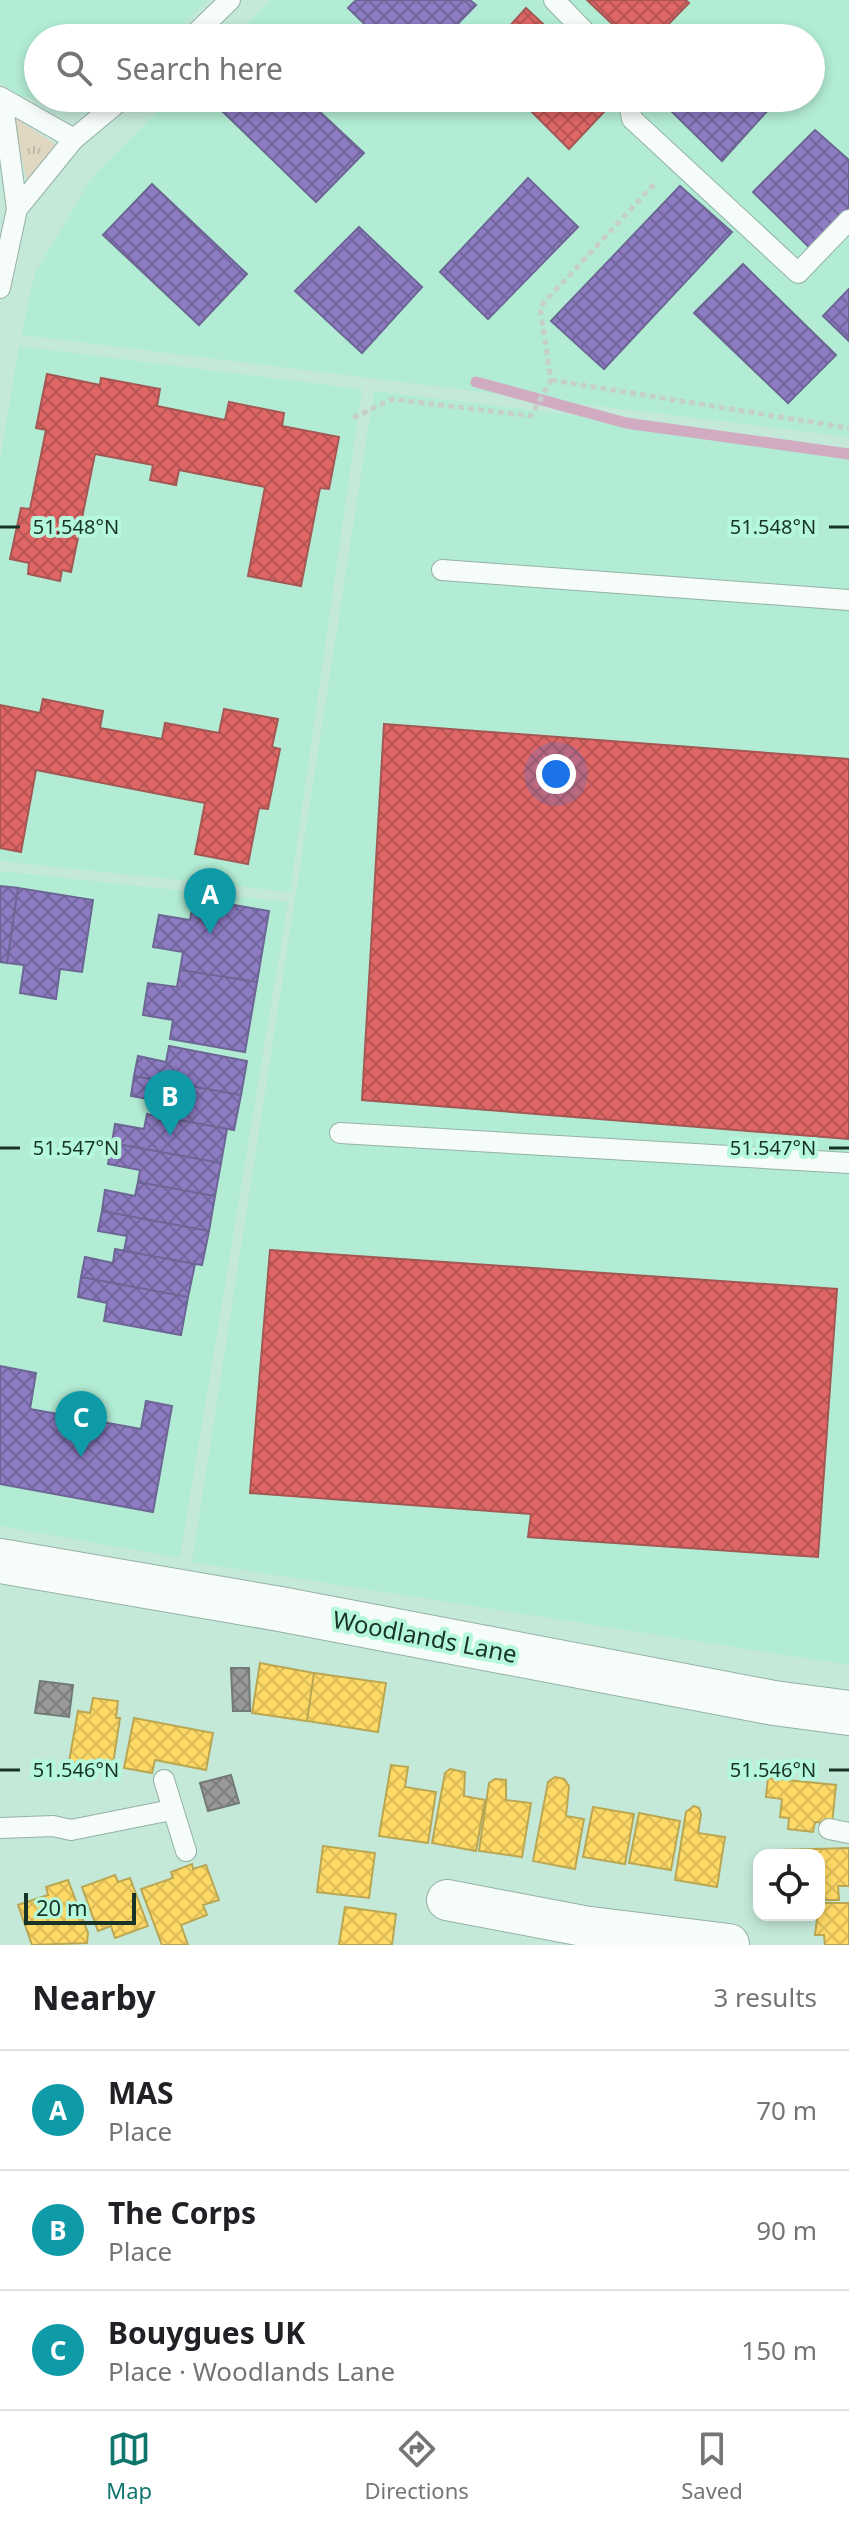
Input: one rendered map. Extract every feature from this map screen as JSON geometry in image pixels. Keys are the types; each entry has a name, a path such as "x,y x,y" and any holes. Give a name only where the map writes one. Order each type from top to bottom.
{"street":[{"name":"Woodlands Lane","path":"1,1570 280,1609 774,1703 849,1713"},
{"path":"447,1900 582,1935 729,1944"}],"lane":[{"path":"205,24 230,0"},
{"path":"554,0 577,24"},
{"path":"1,97 24,110"},
{"path":"0,288 17,209 1,97"},
{"path":"27,112 74,139"},
{"path":"17,209 74,139 106,112"},
{"path":"631,112 632,119 798,273 849,220"},
{"path":"442,570 849,600"},
{"path":"340,1133 849,1163"},
{"path":"164,1780 186,1851"},
{"path":"0,1828 53,1826 71,1830 171,1810"}],"path":[{"path":"353,418 392,399 531,416 551,380 540,307 676,160"},
{"path":"551,380 849,428"}],"shaded area":[{"path":"0,0 207,0 184,24 24,24 24,97 0,82"},
{"path":"270,0 849,0 849,437 21,335 35,273 92,177 157,112 825,112 825,24 246,24"},
{"path":"19,346 362,389 290,892 0,861 0,461"},
{"path":"374,391 849,449 849,1665 192,1562"},
{"path":"0,871 288,902 180,1558 0,1526"}],"green space":[{"path":"12,116 57,145 27,181"}],"building: Homes":[{"path":"260,1663 314,1673 307,1721 252,1713"},
{"path":"314,1673 386,1683 378,1732 307,1721"},
{"path":"93,1698 118,1701 116,1718 120,1718 113,1764 69,1762 78,1711 90,1713"},
{"path":"134,1718 213,1733 206,1770 155,1760 152,1773 124,1768"},
{"path":"391,1765 408,1767 405,1787 436,1792 428,1843 379,1836"},
{"path":"450,1769 465,1772 464,1796 485,1800 476,1851 432,1843 445,1773"},
{"path":"555,1777 564,1779 569,1786 566,1816 584,1819 575,1869 533,1861 548,1782"},
{"path":"768,1778 836,1785 832,1824 815,1822 813,1832 788,1829 789,1818 780,1817 782,1799 766,1797"},
{"path":"495,1779 506,1780 506,1800 531,1803 522,1857 479,1851 489,1783"},
{"path":"694,1806 699,1808 701,1814 698,1833 725,1837 717,1887 675,1880 686,1812"},
{"path":"593,1807 634,1814 625,1864 583,1857"},
{"path":"639,1813 680,1821 671,1870 629,1863"},
{"path":"323,1846 375,1853 369,1898 317,1892"},
{"path":"849,1848 849,1886 838,1886 839,1900 825,1900 825,1849 814,1849"},
{"path":"192,1864 193,1869 206,1865 219,1900 203,1905 207,1915 181,1925 188,1945 162,1945 141,1889 173,1878 171,1872"},
{"path":"115,1875 118,1882 130,1878 148,1926 115,1938 111,1926 98,1931 82,1887"},
{"path":"68,1880 88,1933 87,1943 32,1945 18,1905 48,1895 46,1887"},
{"path":"825,1903 849,1903 849,1945 825,1945 824,1935 815,1935 817,1921 825,1921"},
{"path":"345,1907 396,1914 392,1945 339,1945"}],"building: Shops":[{"path":"587,0 686,0 689,3 669,24 612,24"},
{"path":"526,8 543,24 512,24"},
{"path":"532,112 604,112 569,149"},
{"path":"47,374 100,385 101,378 160,389 157,406 225,420 229,402 284,413 282,426 339,437 329,489 320,488 301,586 248,576 265,487 179,470 176,485 150,480 153,465 95,454 71,572 62,570 60,581 28,574 29,563 10,559 21,508 30,509 46,430 36,428"},
{"path":"43,699 103,711 100,728 162,739 165,723 219,733 224,709 278,719 272,747 280,749 268,809 259,808 248,864 195,854 205,803 36,770 21,852 0,848 0,705 40,713"},
{"path":"384,724 849,759 849,1139 362,1100"},
{"path":"270,1250 837,1289 818,1557 528,1537 531,1514 250,1493"}],"building: Offices":[{"path":"356,0 470,0 476,5 458,24 365,24 348,8"},
{"path":"223,112 320,112 364,153 316,202"},
{"path":"672,112 766,112 722,161"},
{"path":"815,130 849,160 849,216 814,252 753,192"},
{"path":"528,178 578,227 488,319 440,272"},
{"path":"152,184 247,274 199,325 103,235"},
{"path":"680,186 732,232 604,369 551,321"},
{"path":"359,227 422,287 362,353 295,291"},
{"path":"743,264 836,355 788,403 694,313"},
{"path":"849,289 849,341 823,316"},
{"path":"0,886 18,888 7,963 0,962"},
{"path":"18,888 93,900 82,972 60,969 56,999 20,993 24,965 7,963"},
{"path":"194,898 269,911 257,982 180,970 183,952 153,947 159,915 190,920"},
{"path":"180,970 257,982 245,1052 170,1039 173,1020 143,1015 148,983 177,987"},
{"path":"169,1046 247,1061 241,1095 134,1076 138,1056 166,1062"},
{"path":"134,1076 241,1095 234,1130 157,1116 159,1101 131,1096"},
{"path":"147,1114 227,1129 221,1163 112,1143 115,1124 144,1129"},
{"path":"112,1143 221,1163 215,1196 138,1182 140,1170 108,1164"},
{"path":"138,1182 215,1196 209,1231 102,1211 105,1190 135,1196"},
{"path":"102,1211 209,1231 202,1265 124,1251 127,1236 98,1231"},
{"path":"115,1249 195,1264 188,1297 81,1277 85,1257 113,1263"},
{"path":"81,1277 188,1297 181,1335 104,1321 107,1303 78,1297"},
{"path":"0,1366 36,1373 30,1409 141,1429 146,1401 172,1406 153,1512 0,1484"}],"building: Industry":[{"path":"231,1668 249,1668 250,1711 233,1711"},
{"path":"40,1681 73,1685 69,1717 35,1713"},
{"path":"231,1775 239,1803 208,1811 200,1783"}],"waterway":[{"path":"476,382 626,423 849,454"}],"place":[{"name":"MAS","path":"210,934"},
{"name":"The Corps","path":"170,1136"},
{"name":"Bouygues UK","path":"81,1457"}]}
